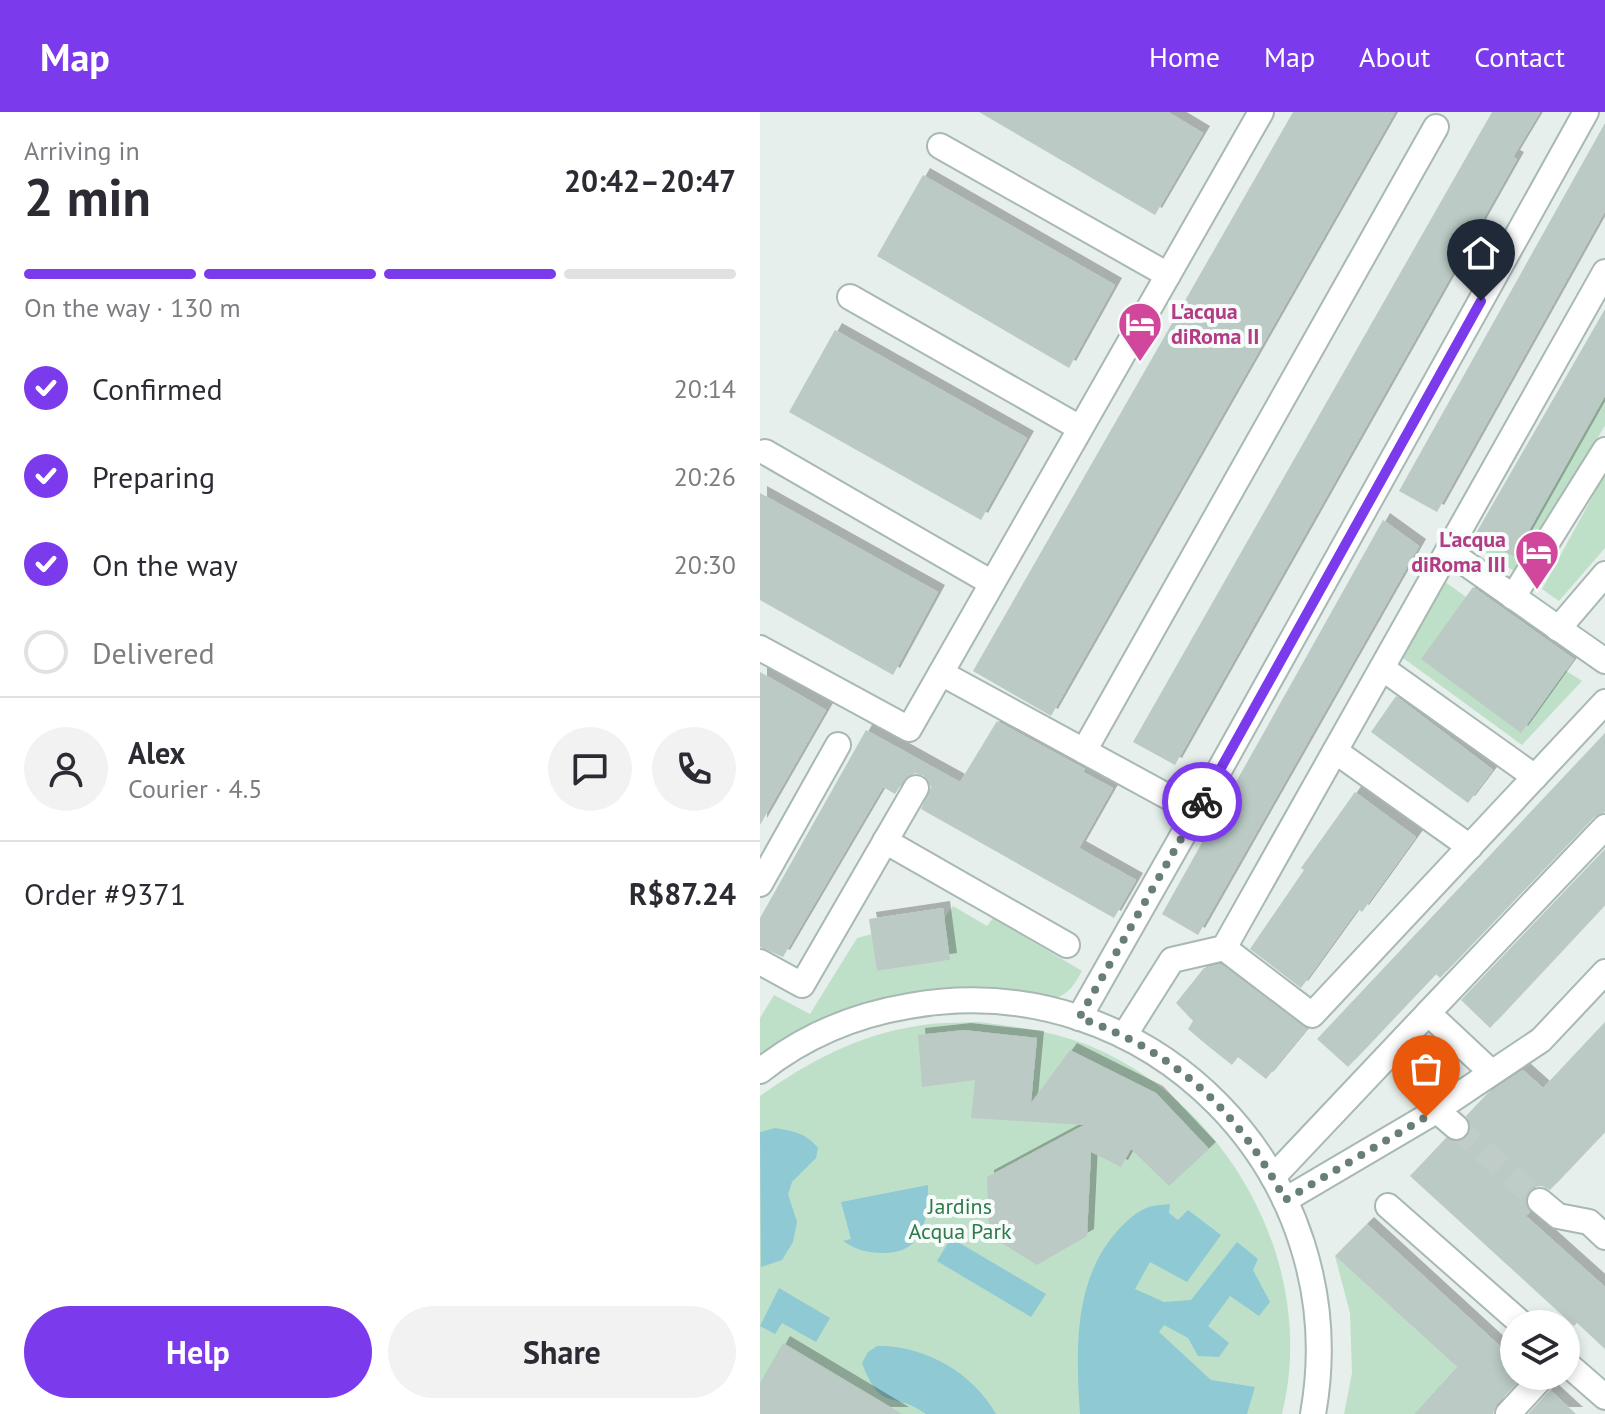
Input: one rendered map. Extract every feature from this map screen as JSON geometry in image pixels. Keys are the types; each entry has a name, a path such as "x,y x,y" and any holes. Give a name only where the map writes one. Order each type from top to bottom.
{"lane":[{"path":"1079,1018 1586,112"},
{"path":"760,648 909,729 1168,275 1251,115"},
{"path":"1084,751 1436,127"},
{"path":"940,146 1168,275"},
{"path":"1124,1036 1172,960 1224,948 1605,272"},
{"path":"850,297 1080,428"},
{"path":"1513,597 1605,450"},
{"path":"765,452 992,583"},
{"path":"1448,551 1605,661"},
{"path":"1558,629 1605,574"},
{"path":"1382,668 1535,777"},
{"path":"941,673 1196,812"},
{"path":"1224,948 1312,1015 1605,702"},
{"path":"760,884 838,745"},
{"path":"1335,751 1470,847"},
{"path":"760,962 802,985 916,788"},
{"path":"1273,1177 1605,827"},
{"path":"885,841 1067,945"},
{"path":"1285,1200 1426,1117 1541,1040 1605,972"},
{"path":"760,1071 808,1040 848,1022 889,1009 932,1002 975,1000 1018,1003 1079,1018 1141,1044 1210,1095 1240,1127 1285,1200 1302,1240 1318,1325 1318,1368 1313,1414"},
{"path":"1428,1013 1491,1072"},
{"path":"1435,1109 1456,1127"},
{"path":"1540,1201 1558,1216 1600,1221"},
{"path":"1388,1206 1506,1310"},
{"path":"1580,1375 1605,1397"},
{"path":"1508,1414 1530,1390"}],"green space":[{"path":"1605,396 1605,426 1514,571 1484,553 1490,543 1514,557"},
{"path":"1605,474 1605,548 1559,601 1542,589"},
{"path":"1444,581 1466,597 1450,621 1565,670 1582,681 1522,745 1399,655"},
{"path":"953,906 987,926 993,918 1082,971 1067,992 1052,999 1034,999 980,987 893,996 837,1014 760,1055 760,1018 774,995 810,1014 857,938 872,934 877,971 949,960 944,918"},
{"name":"Jardins Acqua Park","path":"979,1022 1054,1034 1097,1049 1145,1076 1188,1111 1224,1152 1254,1199 1275,1250 1287,1304 1290,1359 1282,1414 760,1414 760,1096 815,1061 873,1036 940,1023"},
{"path":"1335,1256 1457,1367 1414,1414 1344,1414 1352,1373 1350,1313"}],"water":[{"path":"775,1128 804,1136 818,1148 816,1158 792,1182 788,1194 797,1222 793,1242 782,1260 761,1267 760,1132"},
{"path":"928,1185 925,1221 916,1240 908,1247 884,1253 873,1252 857,1249 843,1241 851,1239 841,1202"},
{"path":"1170,1204 1169,1213 1178,1220 1188,1210 1221,1235 1187,1282 1150,1262 1135,1289 1164,1302 1191,1300 1237,1242 1258,1259 1253,1270 1270,1302 1259,1316 1230,1296 1208,1326 1229,1343 1219,1357 1198,1356 1188,1338 1164,1325 1159,1332 1211,1380 1255,1387 1247,1414 1080,1414 1078,1344 1090,1276 1100,1255 1128,1220 1146,1208"},
{"path":"951,1238 1046,1294 1031,1317 937,1261"},
{"path":"779,1288 830,1318 816,1342 782,1323 775,1334 760,1326"},
{"path":"877,1346 913,1350 946,1364 974,1386 996,1414 926,1414 882,1395 875,1389 862,1363 868,1352"}],"building":[{"path":"979,112 1168,112 1203,133 1155,215"},
{"path":"1293,112 1395,112 1051,716 973,671"},
{"path":"1492,112 1540,112 1513,157 1517,159 1175,765 1133,742"},
{"path":"1605,123 1605,211 1437,512 1399,491"},
{"path":"923,175 1115,285 1069,368 877,256"},
{"path":"1605,309 1605,396 1514,557 1475,535"},
{"path":"835,330 1027,438 981,520 789,412"},
{"path":"760,493 938,592 893,675 760,600"},
{"path":"1383,520 1419,546 1198,935 1162,914"},
{"path":"1473,587 1574,659 1521,733 1421,659"},
{"path":"760,672 826,710 760,825"},
{"path":"1396,696 1493,770 1468,803 1371,732"},
{"path":"997,721 1085,769 1083,772 1113,788 1079,848 1136,880 1114,918 921,809 931,787 924,776 915,773 904,780 895,794 883,787 783,957 760,947 760,918 866,730 960,782"},
{"path":"1605,733 1605,812 1594,817 1440,978 1436,974 1348,1067 1317,1039"},
{"path":"1355,792 1416,837 1362,912 1358,909 1301,988 1250,949 1304,870 1301,868"},
{"path":"1605,849 1605,905 1490,1028 1461,1000"},
{"path":"943,908 950,960 877,971 869,919"},
{"path":"1221,964 1307,1029 1266,1079 1238,1057 1232,1065 1208,1046 1188,1029 1193,1021 1176,1003 1204,968"},
{"path":"1605,1022 1605,1132 1550,1190 1542,1186 1534,1187 1525,1199 1530,1212 1526,1216 1605,1287 1605,1349 1580,1326 1580,1310 1557,1310 1410,1176 1446,1138 1454,1142 1467,1137 1471,1129 1466,1116 1487,1094 1523,1070 1543,1088"},
{"path":"964,1030 1037,1038 1031,1103 1070,1050 1156,1093 1209,1149 1169,1186 1131,1149 1121,1167 1091,1152 1087,1236 1037,1265 989,1235 987,1177 1084,1125 971,1118 975,1080 922,1087 918,1035"},
{"path":"1367,1224 1500,1346 1500,1390 1510,1390 1497,1404 1493,1414 1414,1414 1457,1367 1335,1256"},
{"path":"783,1343 902,1414 760,1414 760,1383"},
{"path":"1550,1390 1576,1414 1528,1414"}],"tunnel":[{"path":"1456,1127 1540,1201"}],"way so far":[{"path":"1202,802 1079,1018 1102,1025 1141,1044 1210,1095 1240,1127 1265,1161 1285,1200 1426,1117"}],"place":[{"name":"L'acqua diRoma II","path":"1140,363"},
{"name":"L'acqua diRoma III","path":"1537,591"}],"route":[{"path":"1202,802 1481,301"}]}
